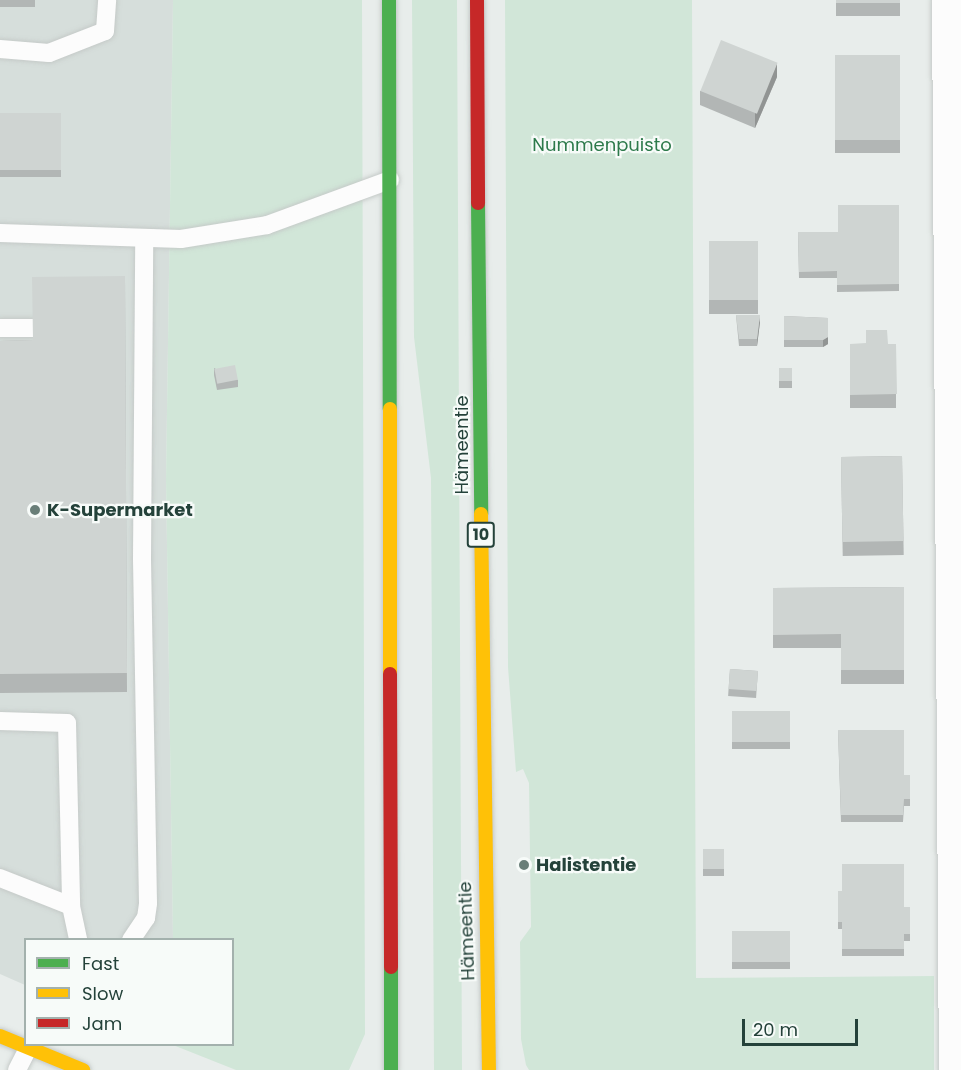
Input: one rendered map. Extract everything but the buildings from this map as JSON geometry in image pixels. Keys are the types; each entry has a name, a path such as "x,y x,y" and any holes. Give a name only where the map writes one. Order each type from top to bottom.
{"main road":[{"path":"389,0 391,1070"},
{"name":"Hämeentie","path":"477,0 483,861 489,1070"},
{"path":"0,1036 28,1048 56,1051 83,1070"}],"street":[{"path":"948,0 955,1070"}],"lane":[{"path":"0,49 49,52 105,31 107,0"},
{"path":"0,233 144,241 181,240 267,225 390,180"},
{"path":"132,938 146,918 148,903 142,559 144,241"},
{"path":"0,328 33,328"},
{"path":"0,721 67,723 71,906 78,938"},
{"path":"0,878 71,906"},
{"path":"17,1070 28,1048"}],"shaded area":[{"path":"0,0 173,0 166,480 173,938 24,938 24,985 0,974"}],"green space":[{"path":"173,0 362,0 365,1034 349,1070 236,1070 176,1046 234,1046 234,938 173,938 166,480"},
{"path":"412,0 457,0 462,1070 434,1070 431,478 414,337"},
{"name":"Nummenpuisto","path":"505,0 692,0 696,978 934,976 934,1070 529,1070 526,1065 521,1039 520,942 531,927 529,783 523,769 516,772 508,667"}],"traffic: fast":[{"path":"389,0 390,409"},
{"path":"478,203 481,514"},
{"path":"391,967 391,1070"}],"traffic: slow":[{"path":"390,409 390,674"},
{"path":"481,514 489,1070"},
{"path":"0,1036 24,1046"},
{"path":"24,1046 83,1070"}],"traffic: jam":[{"path":"477,0 478,203"},
{"path":"390,674 391,967"}],"place":[{"name":"K-Supermarket","path":"35,510"},
{"name":"Halistentie","path":"524,865"}]}
